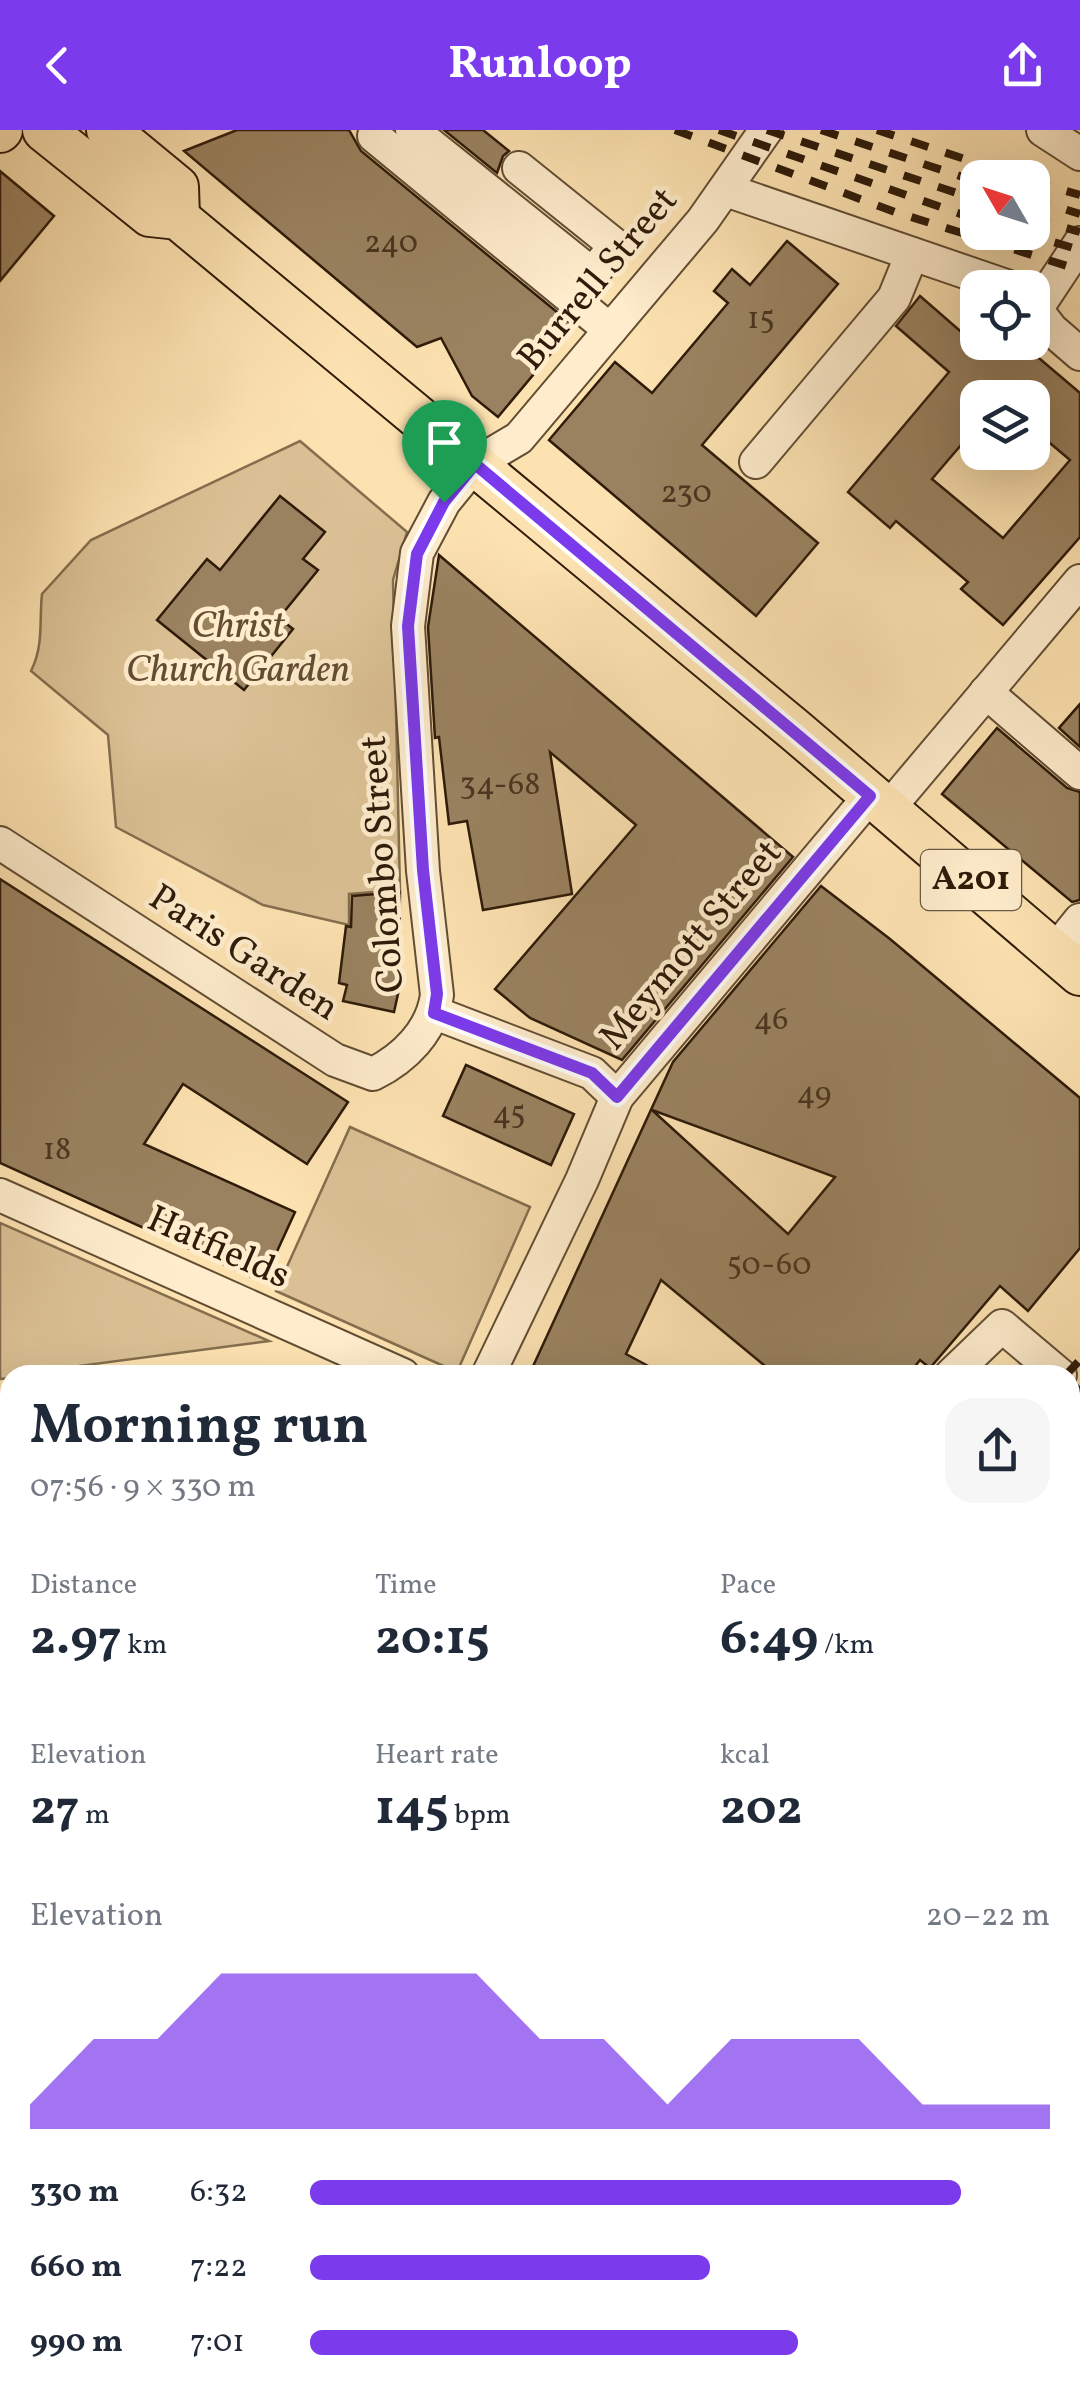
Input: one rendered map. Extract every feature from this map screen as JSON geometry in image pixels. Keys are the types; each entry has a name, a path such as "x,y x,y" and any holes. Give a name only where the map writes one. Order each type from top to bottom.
{"main road":[{"name":"A201","path":"44,130 150,215 178,218 879,802 1072,948"},
{"name":"A201","path":"108,130 177,188 178,218"}],"street":[{"path":"412,130 592,274 616,246 519,168"},
{"name":"Burrell Street","path":"475,464 520,438 726,190 766,130"},
{"path":"1043,130 1080,154"},
{"path":"374,136 610,330"},
{"path":"726,190 960,273"},
{"path":"1050,275 1080,243"},
{"path":"756,462 894,298 912,254"},
{"path":"1050,329 1080,354"},
{"name":"Colombo Street","path":"475,464 444,502 417,554 408,626 423,870 437,994 434,1013 592,1073 617,1097"},
{"name":"Meymott Street","path":"493,1365 582,1180 617,1097 879,802 986,692 1080,581"},
{"path":"986,692 1080,772"},
{"name":"Paris Garden","path":"0,843 292,1035 351,1068 373,1074 390,1066 408,1052 434,1013"},
{"name":"Hatfields","path":"0,1196 380,1365"},
{"path":"961,1365 1002,1326 1048,1365"}],"green space":[{"name":"Christ Church Garden","path":"300,441 407,532 393,580 400,890 349,894 349,925 263,905 116,827 108,735 31,671 39,643 42,594 91,540"},
{"path":"350,1127 530,1207 460,1365 441,1365 276,1291"},
{"path":"0,1223 269,1341 86,1365 0,1365"}],"building":[{"path":"237,130 349,130 361,151 574,326 498,417 472,396 441,338 417,347 184,151"},
{"path":"444,130 483,130 509,151 497,173"},
{"path":"0,171 54,216 0,281"},
{"path":"787,241 838,284 702,445 818,543 756,616 549,440 615,362 652,393 728,303 714,291 732,269 750,285"},
{"path":"920,296 960,331 960,360 1041,360 1080,393 1080,537 1003,625 961,589 968,582 896,521 890,528 848,492 949,372 896,326"},
{"path":"280,496 325,532 303,559 318,570 279,618 293,629 244,690 157,620 207,559 220,570"},
{"path":"439,555 793,857 622,1060 530,1018 495,989 636,825 550,752 572,894 483,910 467,821 449,824 439,737 435,738 428,627"},
{"path":"1080,704 1080,747 1059,728"},
{"path":"997,728 1067,788 1080,792 1080,900 1072,902 942,794"},
{"path":"0,879 348,1102 307,1164 183,1084 144,1144 295,1212 263,1282 0,1163"},
{"path":"821,886 1080,1098 1080,1248 1028,1311 1000,1286 933,1365 920,1360 916,1365 764,1365 661,1280 626,1354 646,1365 534,1365 673,1062","holes":["652,1110 835,1177 788,1234"]},
{"path":"400,892 402,976 394,1012 343,1001 347,985 339,983 346,926 351,927 352,896"},
{"path":"466,1065 574,1114 551,1165 443,1116"}],"railway":[{"path":"675,130 895,212 1080,270"},
{"path":"719,130 960,214"},
{"path":"767,130 960,194"},
{"path":"821,130 960,176"},
{"path":"877,130 968,160"},
{"path":"1050,186 1080,195"},
{"path":"1050,205 1080,214"},
{"path":"1050,223 1080,232"},
{"path":"1050,241 1080,250"},
{"path":"1075,1365 1080,1360"}],"route":[{"path":"475,464 870,796 617,1097 592,1073 434,1013 437,994 423,870 408,626 417,554 444,502 475,464"}]}
